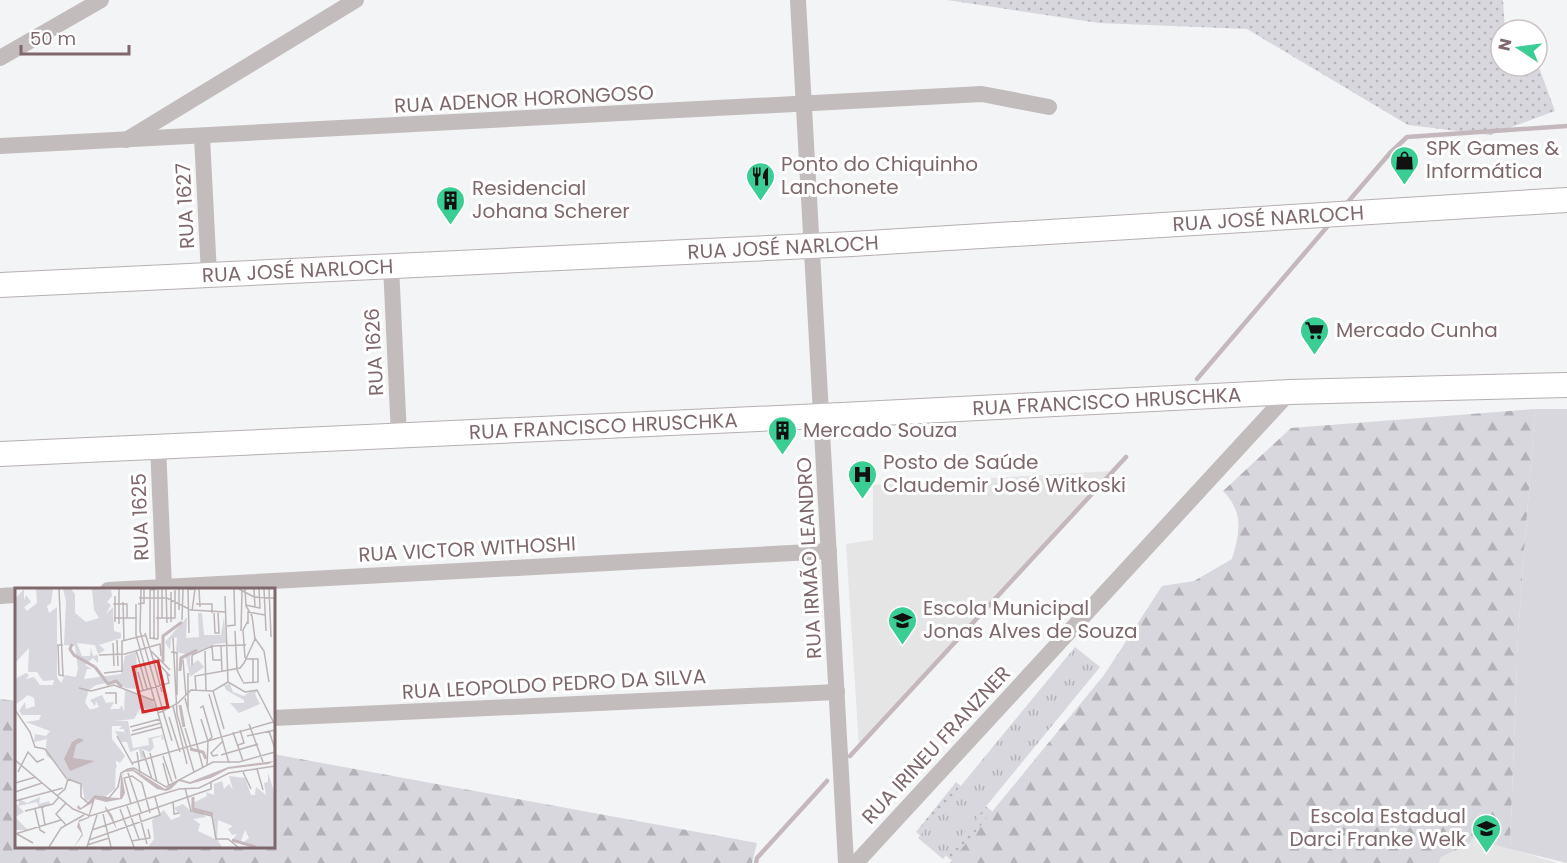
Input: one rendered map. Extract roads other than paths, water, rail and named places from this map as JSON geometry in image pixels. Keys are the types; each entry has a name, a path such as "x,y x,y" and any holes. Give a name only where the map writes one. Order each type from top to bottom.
{"street":[{"path":"0,58 101,0"},
{"path":"123,141 356,0"},
{"name":"RUA IRMÃO LEANDRO","path":"798,0 846,863"},
{"name":"RUA ADENOR HORONGOSO","path":"0,146 982,94 1049,107"},
{"name":"RUA 1627","path":"202,137 209,274"},
{"name":"RUA JOSÉ NARLOCH","path":"0,285 812,246 1567,200"},
{"name":"RUA 1626","path":"391,266 399,436"},
{"name":"RUA FRANCISCO HRUSCHKA","path":"0,454 1290,392 1567,386"},
{"name":"RUA IRINEU FRANZNER","path":"855,863 1290,392"},
{"name":"RUA 1625","path":"158,445 164,587"},
{"name":"RUA VICTOR WITHOSHI","path":"145,588 829,551"},
{"path":"0,596 15,595"},
{"name":"RUA LEOPOLDO PEDRO DA SILVA","path":"274,718 837,692"}],"waterway":[{"path":"1347,203 1390,153 1407,137 1567,126"},
{"path":"1197,379 1327,227"},
{"path":"850,756 1126,457"},
{"path":"756,863 757,858 827,781"}],"place":[{"name":"SPK Games & Informática","path":"1405,186"},
{"name":"Ponto do Chiquinho Lanchonete","path":"760,202"},
{"name":"Residencial Johana Scherer","path":"451,226"},
{"name":"Mercado Cunha","path":"1315,356"},
{"name":"Mercado Souza","path":"782,456"},
{"name":"Posto de Saúde Claudemir José Witkoski","path":"862,500"},
{"name":"Escola Municipal Jonas Alves de Souza","path":"902,646"},
{"name":"Escola Estadual Darci Franke Welk","path":"1487,854"}]}
